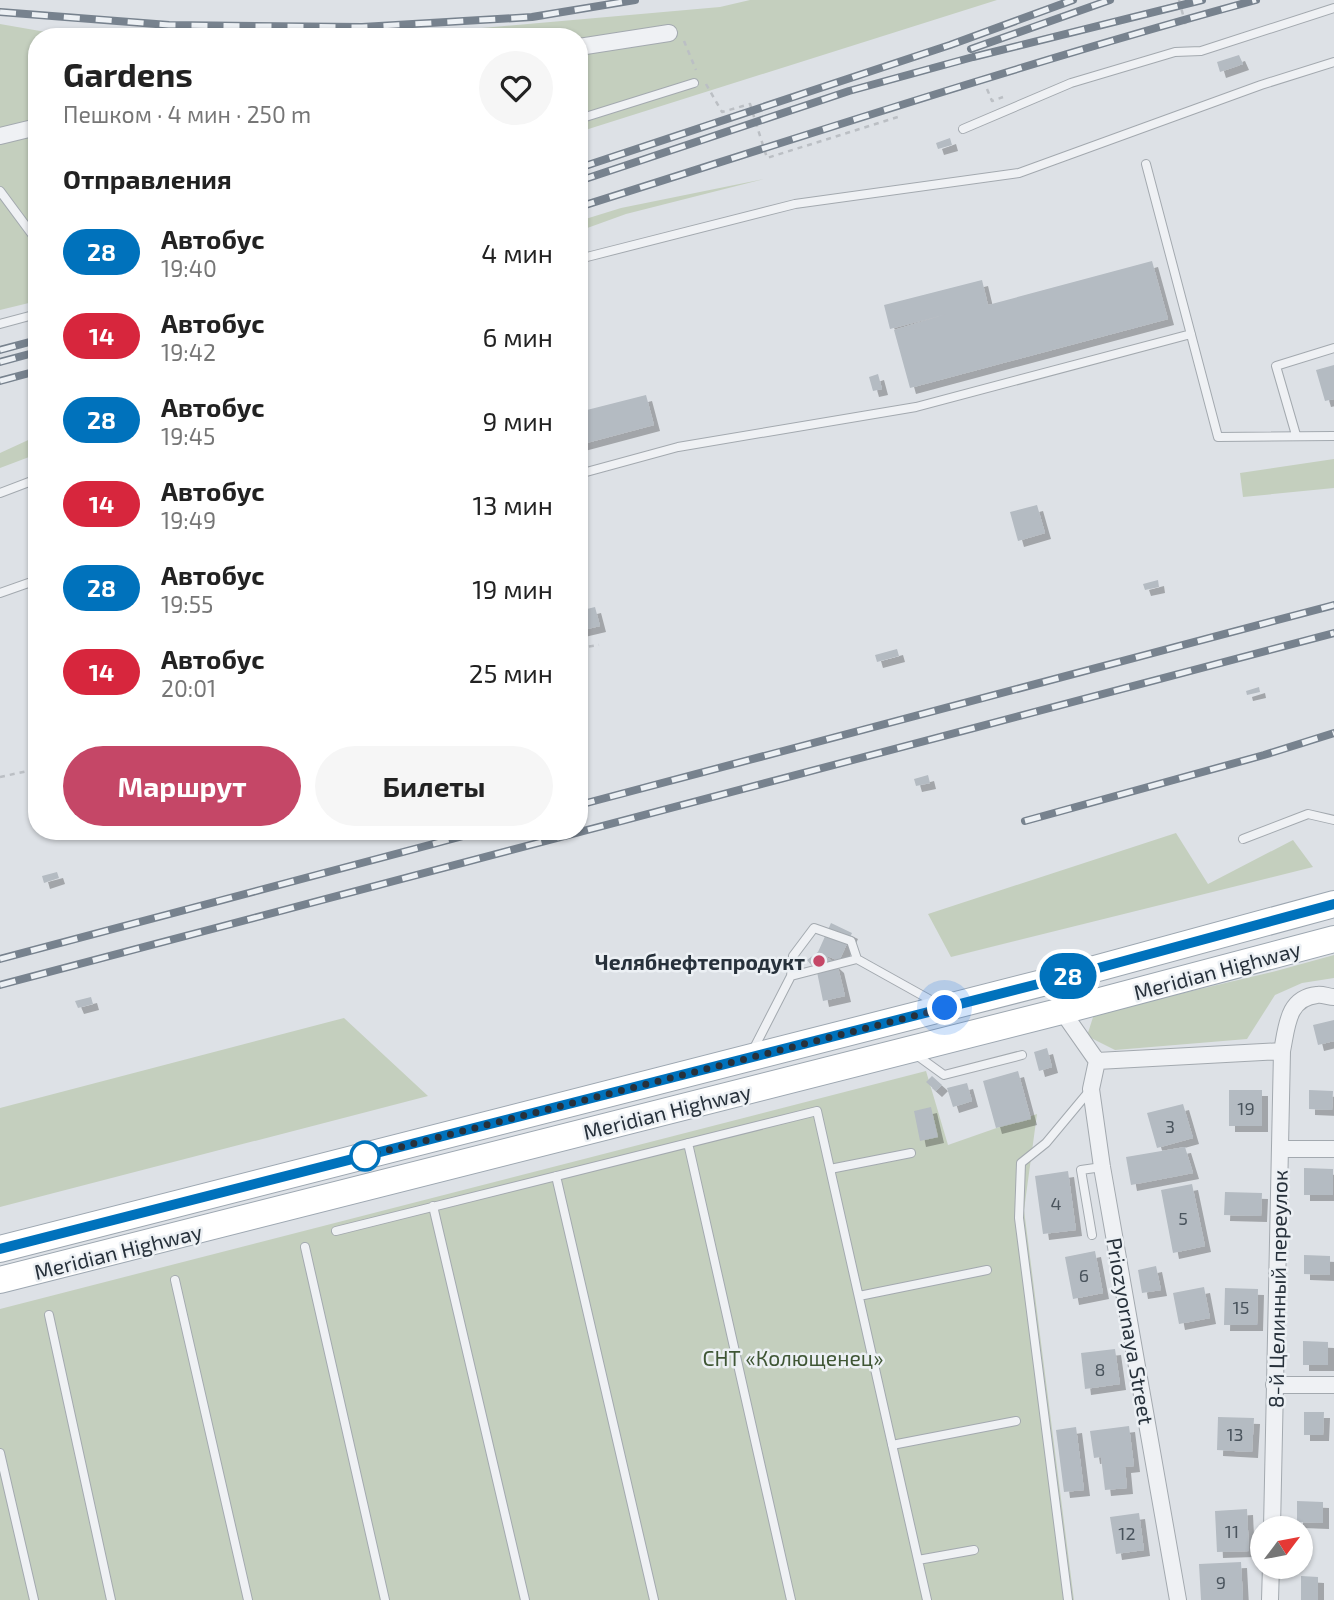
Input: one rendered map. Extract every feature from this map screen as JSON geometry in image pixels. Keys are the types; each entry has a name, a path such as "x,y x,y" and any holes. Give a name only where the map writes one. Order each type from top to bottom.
{"main road":[{"name":"Meridian Highway","path":"0,1249 1054,980 1334,904"},
{"name":"Meridian Highway","path":"0,1280 1334,940"},
{"path":"1054,980 1062,1011"}],"street":[{"path":"588,46 669,33"},
{"path":"0,136 28,129"},
{"name":"8-й Целинный переулок","path":"1272,1516 1282,1051 1290,1011 1301,1002 1317,995 1334,997"},
{"path":"1062,1011 1097,1061 1282,1051"},
{"name":"Priozyornaya Street","path":"1097,1061 1091,1088 1102,1167 1178,1600"},
{"path":"1280,1149 1334,1149"},
{"path":"1274,1385 1334,1385"},
{"path":"1270,1600 1271,1579"}],"lane":[{"path":"963,130 1071,83 1175,52 1201,51 1334,8"},
{"path":"588,257 795,204 1019,173 1261,85 1334,62"},
{"path":"588,116 698,81"},
{"path":"1146,164 1218,437 1334,436"},
{"path":"0,191 28,229"},
{"path":"0,324 28,316"},
{"path":"588,472 678,447 916,407 1191,334"},
{"path":"1296,435 1276,366 1334,348"},
{"path":"0,493 28,483"},
{"path":"0,593 28,583"},
{"path":"1242,839 1308,814 1334,820"},
{"path":"749,1058 791,976 793,956 814,928 851,941 857,959 945,1008"},
{"path":"791,976 857,959"},
{"path":"910,1050 944,1075 1022,1055"},
{"path":"1068,1600 1019,1218 1021,1163 1046,1143 1091,1088"},
{"path":"336,1231 817,1111 926,1600"},
{"path":"688,1143 791,1600"},
{"path":"830,1169 911,1153"},
{"path":"1092,1235 1082,1170 1102,1167"},
{"path":"556,1176 654,1600"},
{"path":"433,1206 525,1600"},
{"path":"305,1247 385,1600"},
{"path":"859,1296 987,1270"},
{"path":"175,1280 248,1600"},
{"path":"49,1315 111,1600"},
{"path":"892,1445 1016,1421"},
{"path":"0,1453 34,1600"},
{"path":"918,1560 974,1550"}],"path":[{"path":"1179,0 1186,26"},
{"path":"669,33 679,29 697,72"},
{"path":"698,81 723,112 750,104 767,158 901,116"},
{"path":"988,89 992,101 1003,97"},
{"path":"588,647 599,645"},
{"path":"0,777 28,771"}],"green space":[{"path":"750,0 997,0 588,129 588,28 483,28 720,7"},
{"path":"0,24 28,29 28,303 0,310"},
{"path":"764,179 626,214 588,228 588,218 621,208"},
{"path":"28,440 28,457 0,468 0,453"},
{"path":"1334,459 1334,488 1243,497 1240,473"},
{"path":"1176,833 1208,884 1293,840 1313,867 951,957 928,914"},
{"path":"1334,955 1334,978 1302,983 1275,995 1247,1039 1115,1050 1087,1036 1094,1014"},
{"path":"344,1018 428,1096 0,1207 0,1108"},
{"name":"СНТ «Колющенец»","path":"926,1071 948,1145 1037,1114 1024,1210 1074,1600 0,1600 0,1309"}],"building":[{"path":"1239,55 1243,64 1220,72 1217,62"},
{"path":"950,138 952,145 938,149 936,143"},
{"path":"1152,261 1168,319 910,388 894,330 947,314 890,329 884,305 982,280 988,305"},
{"path":"1334,365 1334,399 1325,401 1316,370"},
{"path":"878,374 882,389 873,391 869,377"},
{"path":"646,395 654,425 588,443 588,410"},
{"path":"1037,505 1045,533 1018,541 1010,512"},
{"path":"1158,580 1159,587 1145,590 1143,584"},
{"path":"595,607 600,626 588,629 588,609"},
{"path":"897,649 899,656 877,662 875,655"},
{"path":"1259,687 1260,692 1247,695 1246,691"},
{"path":"928,775 930,783 916,786 914,779"},
{"path":"57,872 59,878 44,883 42,876"},
{"path":"831,923 852,933 839,961 825,955 838,967 845,996 823,1001 817,972 807,960 818,952"},
{"path":"91,997 93,1004 78,1008 75,1001"},
{"path":"1334,1020 1334,1041 1318,1045 1313,1025"},
{"path":"1047,1048 1052,1067 1039,1071 1034,1052"},
{"path":"1018,1071 1031,1119 996,1128 983,1081"},
{"path":"932,1076 942,1085 936,1091 926,1082"},
{"path":"967,1083 972,1101 953,1107 947,1088"},
{"path":"1229,1090 1262,1090 1262,1126 1229,1126"},
{"path":"1309,1090 1333,1091 1332,1110 1309,1109"},
{"path":"1183,1104 1193,1138 1157,1148 1147,1113"},
{"path":"931,1107 938,1137 920,1141 914,1111"},
{"path":"1185,1147 1193,1173 1131,1185 1126,1157"},
{"path":"1304,1168 1333,1169 1333,1195 1304,1195"},
{"path":"1068,1171 1076,1230 1043,1234 1035,1176"},
{"path":"1192,1184 1205,1246 1173,1253 1161,1190"},
{"path":"1225,1192 1262,1193 1261,1216 1224,1215"},
{"path":"1095,1251 1103,1293 1073,1299 1065,1257"},
{"path":"1304,1255 1330,1256 1330,1275 1304,1274"},
{"path":"1156,1266 1161,1290 1142,1293 1138,1270"},
{"path":"1204,1287 1210,1318 1179,1324 1173,1293"},
{"path":"1225,1288 1258,1289 1257,1325 1224,1325"},
{"path":"1303,1341 1328,1342 1328,1365 1303,1365"},
{"path":"1115,1349 1120,1384 1085,1389 1081,1353"},
{"path":"1304,1412 1324,1412 1323,1435 1304,1435"},
{"path":"1218,1417 1254,1418 1252,1452 1217,1450"},
{"path":"1129,1426 1134,1466 1125,1467 1127,1488 1105,1490 1101,1457 1094,1458 1090,1431"},
{"path":"1076,1427 1084,1490 1064,1492 1056,1430"},
{"path":"1297,1501 1323,1502 1323,1523 1313,1523 1313,1516 1297,1516"},
{"path":"1247,1509 1249,1551 1217,1552 1215,1511"},
{"path":"1139,1513 1144,1550 1116,1554 1110,1517"},
{"path":"1241,1562 1243,1600 1201,1600 1199,1564"},
{"path":"1318,1577 1318,1600 1301,1600 1301,1579"}],"railway":[{"path":"0,12 169,25 362,27 532,17 635,0"},
{"path":"588,165 950,45 1073,0"},
{"path":"971,49 1110,0"},
{"path":"588,178 849,91 1202,0"},
{"path":"588,204 1001,74 1256,0"},
{"path":"0,350 28,342"},
{"path":"0,362 28,354"},
{"path":"0,381 28,373"},
{"path":"588,803 1334,605"},
{"path":"588,830 1334,633"},
{"path":"1025,821 1334,733"},
{"path":"0,959 448,840"},
{"path":"0,985 550,840"}],"bus line":[{"name":"28","path":"0,1249 1054,980 1334,904"}],"place":[{"name":"Челябнефтепродукт","path":"819,961"}],"route":[{"path":"365,1156 945,1008"}]}
